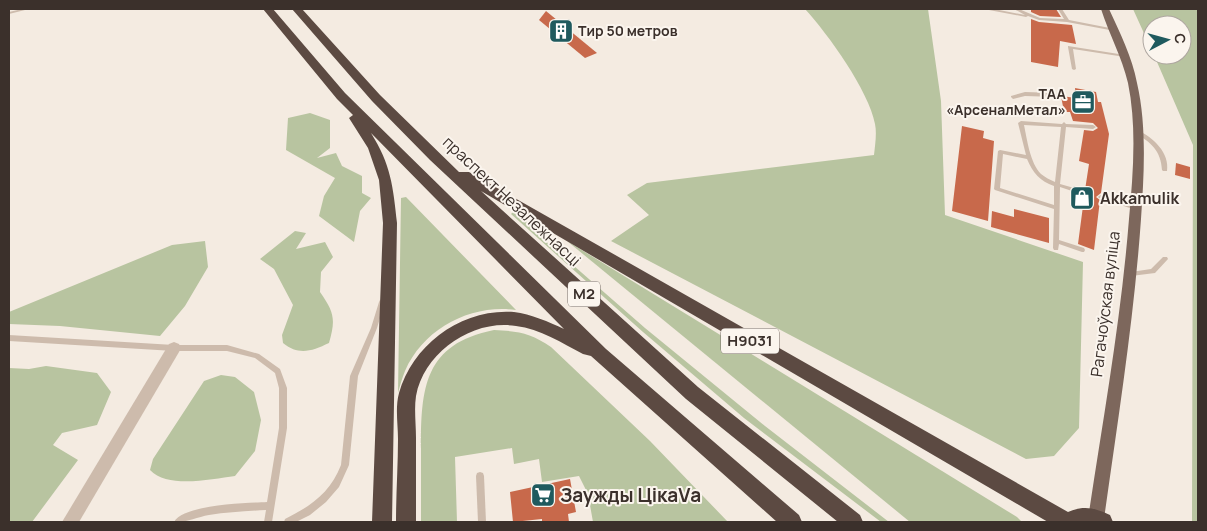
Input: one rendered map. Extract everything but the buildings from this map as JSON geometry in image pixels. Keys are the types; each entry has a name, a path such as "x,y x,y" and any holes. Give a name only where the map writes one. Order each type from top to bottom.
{"highway":[{"name":"М2","path":"268,9 341,96 600,354 792,522"},
{"name":"праспект Незалежнасці","path":"297,9 376,98 435,157 692,393 854,522"},
{"path":"341,96 374,148 386,180 390,224 382,522"},
{"name":"Н9031","path":"435,157 564,234 1067,522"},
{"path":"406,522 408,392 417,368 429,351 459,330 494,320 513,319 537,324 600,354"},
{"path":"1071,522 1080,517 1099,520"}],"main road":[{"name":"Рагачоўская вуліца","path":"1099,520 1130,274 1136,208 1138,117 1126,56 1105,9"}],"street":[{"path":"70,522 174,348"}],"lane":[{"path":"9,13 27,9"},
{"path":"989,9 1039,19 1115,30"},
{"path":"1016,9 1039,19"},
{"path":"1060,9 1067,22"},
{"path":"1074,69 1070,47 1126,56"},
{"path":"1013,97 1025,94 1056,95"},
{"path":"1072,189 1057,185 1038,175 1030,158 1021,123 1093,127"},
{"path":"1064,124 1057,185 1056,245 1082,250"},
{"path":"1137,132 1150,138 1165,159 1165,170"},
{"path":"1030,158 1000,152 997,189 1057,208"},
{"path":"1101,197 1136,208"},
{"path":"1130,274 1153,272 1165,259"},
{"path":"288,522 323,502 341,478 345,465 354,376 376,320 388,274"},
{"path":"9,338 174,348 227,348 257,356 278,371 283,388 283,428 268,522"},
{"path":"480,476 482,522"},
{"path":"178,522 183,517 225,509 271,506"}],"green space":[{"path":"805,9 928,9 941,101 945,215 1083,262 1079,428 1054,456 1026,459 611,241 649,215 627,195 647,183 874,155 876,128 865,96 836,48"},
{"path":"1133,9 1198,9 1198,522 1192,522 1193,145 1158,65 1192,65 1192,15 1142,15 1142,29"},
{"path":"310,113 330,120 330,148 317,158 336,153 342,166 362,176 362,193 371,198 360,211 354,242 319,216 324,196 335,178 286,150 288,118"},
{"path":"406,197 516,310 499,309 466,315 437,331 424,342 413,356 405,371 398,393 401,198"},
{"path":"513,212 529,221 542,238 645,328 765,426 889,522 881,522 744,418 643,332 511,214"},
{"path":"295,231 306,233 296,249 325,242 333,257 321,272 320,292 332,316 333,328 329,343 306,351 295,350 283,343 282,335 293,305 274,269 260,259"},
{"path":"205,241 208,267 185,306 160,336 60,326 9,324 9,312 172,245"},
{"path":"567,241 1017,517 1022,522 910,522"},
{"path":"494,330 524,334 551,347 650,441 728,522 593,522 588,494 579,476 542,482 539,459 514,464 512,448 455,457 457,522 421,522 421,427 426,388 431,372 440,358 453,346 471,337"},
{"path":"46,366 97,373 111,392 97,425 62,433 53,445 78,460 32,522 9,522 9,368 29,369"},
{"path":"221,375 235,377 254,392 261,420 255,451 235,476 178,481 158,476 150,470 153,459 204,381"}],"place":[{"name":"Тир 50 метров","path":"561,31"},
{"name":"ТАА «АрсеналМетал»","path":"1083,102"},
{"name":"Akkamulik","path":"1082,198"},
{"name":"Заужды ЦікаVа","path":"543,495"}]}
